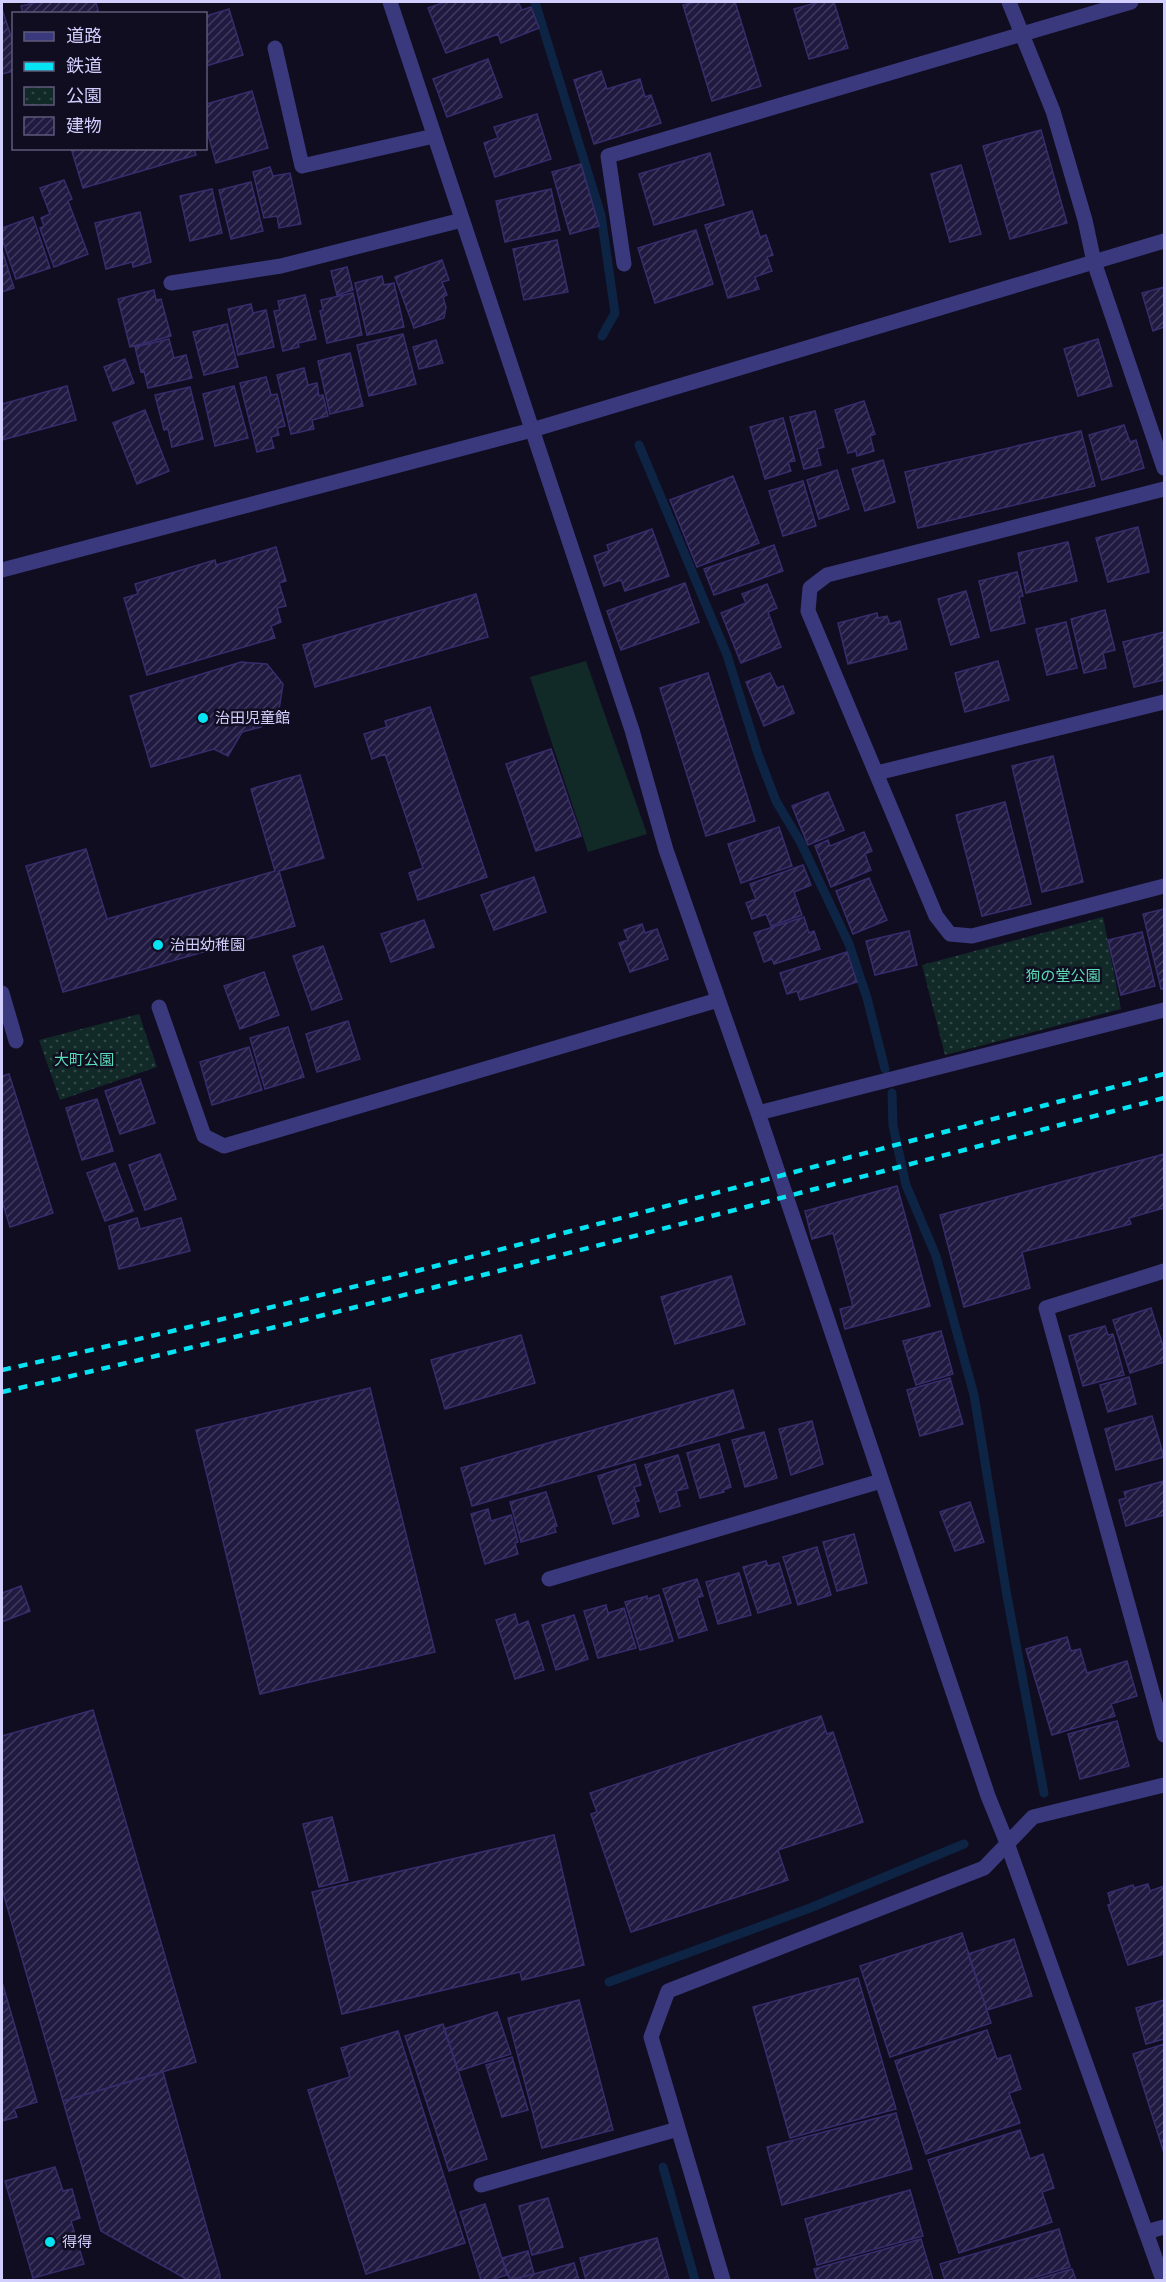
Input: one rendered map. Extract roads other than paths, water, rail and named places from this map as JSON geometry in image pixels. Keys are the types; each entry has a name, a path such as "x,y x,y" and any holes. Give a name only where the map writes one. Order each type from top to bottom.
{"street":[{"path":"390,2 632,730 666,850 758,1113 988,1796 1007,1843 1163,2280"},
{"path":"1009,2 1053,111 1085,220 1094,262 1164,468"},
{"path":"624,264 608,156 1131,2"},
{"path":"275,48 302,166 434,136"},
{"path":"171,284 281,266 462,219"},
{"path":"2,570 532,430 1164,241"},
{"path":"1164,489 828,575 810,588 808,611 936,916 950,934 972,936 1164,886"},
{"path":"877,773 1164,702"},
{"path":"2,993 16,1041"},
{"path":"159,1006 204,1136 224,1146 718,1000"},
{"path":"758,1113 1164,1010"},
{"path":"1164,1271 1046,1308 1164,1735"},
{"path":"549,1579 881,1481"},
{"path":"723,2280 651,2037 668,1991 984,1868 1034,1817 1164,1785"},
{"path":"481,2185 678,2128"},
{"path":"1146,2232 1164,2227"}],"waterway":[{"path":"535,2 601,215 615,313 602,336"},
{"path":"639,445 727,655 758,754 776,801 801,843 849,944 867,998 885,1069"},
{"path":"892,1093 893,1126 906,1185 936,1256 974,1395 1007,1596 1044,1793"},
{"path":"609,1982 810,1908 964,1844"},
{"path":"663,2167 695,2280"}],"railway":[{"path":"2,1370 294,1302 584,1228 1164,1074"},
{"path":"2,1392 293,1323 1164,1098"}],"place":[{"name":"治田児童館","path":"203,718"},
{"name":"治田幼稚園","path":"158,945"},
{"name":"得得","path":"50,2242"}],"park label":[{"name":"狗の堂公園","path":"1063,976"},
{"name":"大町公園","path":"84,1060"}]}
